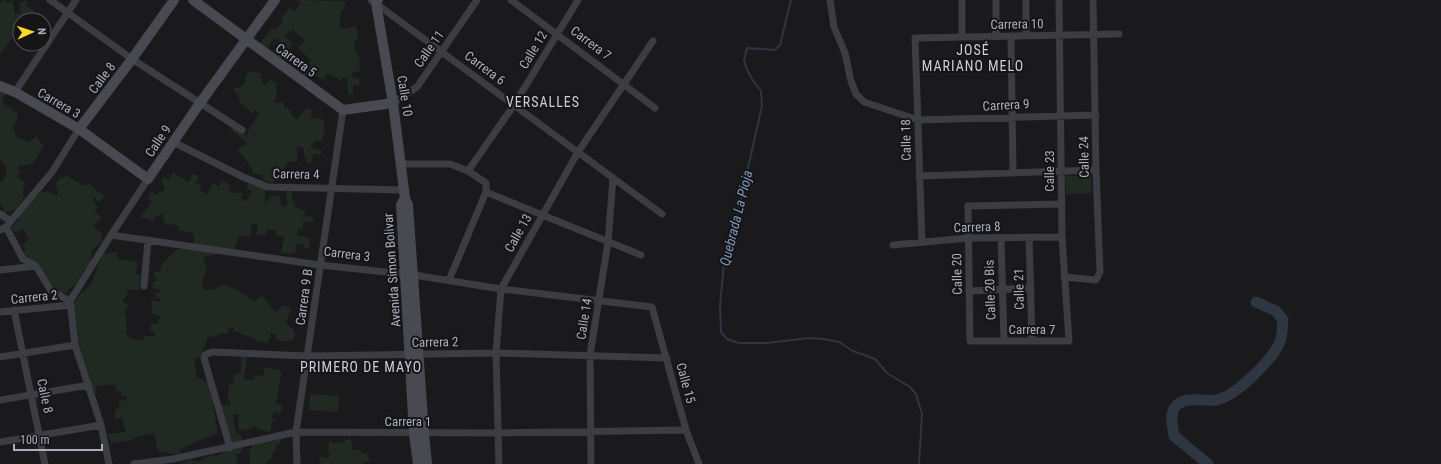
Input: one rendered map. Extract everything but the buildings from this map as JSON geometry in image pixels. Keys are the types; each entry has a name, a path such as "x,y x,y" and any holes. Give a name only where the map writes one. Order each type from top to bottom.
{"main road":[{"name":"Calle 8","path":"79,129 174,0"},
{"name":"Carrera 5","path":"193,0 343,110"},
{"name":"Calle 9","path":"148,179 200,103 275,0"},
{"name":"Calle 10","path":"375,1 393,103 402,164 404,194"},
{"name":"Carrera 3","path":"0,86 15,92 79,129 148,179"},
{"path":"343,110 393,103"},
{"name":"Avenida Simon Bolivar","path":"404,194 401,205 410,275 419,433 418,464"},
{"name":"Avenida Simon Bolivar","path":"419,433 428,464"}],"street":[{"path":"50,0 66,13 132,59 242,130"},
{"path":"15,92 76,0"},
{"name":"Calle 11","path":"393,103 417,87 477,0"},
{"name":"Carrera 7","path":"511,0 624,82 655,108"},
{"name":"Calle 12","path":"468,171 514,104 578,0"},
{"path":"830,0 834,27 845,53 847,66 856,94 864,102 918,120"},
{"path":"962,0 962,37"},
{"path":"996,0 996,36"},
{"path":"1026,0 1026,35"},
{"name":"Calle 23","path":"1060,0 1062,237 1070,341"},
{"name":"Calle 24","path":"1064,277 1096,280 1100,272 1096,170 1093,0"},
{"name":"Carrera 6","path":"375,1 662,214"},
{"name":"Carrera 10","path":"915,38 1119,34"},
{"path":"1011,36 1013,173"},
{"name":"Calle 18","path":"915,38 922,242"},
{"name":"Calle 13","path":"499,464 496,353 500,289 578,152 653,41"},
{"name":"Carrera 9 B","path":"296,464 296,432 343,110"},
{"name":"Carrera 9","path":"918,120 1096,115"},
{"name":"Calle 8","path":"6,226 52,172 79,129"},
{"name":"Carrera 4","path":"173,142 243,177 268,187 332,187 404,194"},
{"path":"402,164 450,164 468,171 486,183 486,192 449,280"},
{"path":"919,176 1096,170"},
{"name":"Calle 14","path":"591,464 590,355 608,242 613,178"},
{"name":"Calle 9","path":"70,303 111,234 148,179"},
{"path":"486,192 641,255"},
{"name":"Calle 20","path":"970,341 968,206 1062,204"},
{"path":"0,214 23,259 36,266 51,291 70,303 75,345 101,425 109,464"},
{"name":"Carrera 3","path":"111,234 320,264 449,280 500,289 598,302 652,307"},
{"name":"Calle 21","path":"1029,237 1032,341"},
{"name":"Carrera 8","path":"893,245 968,238 1062,237"},
{"name":"Calle 20 Bis","path":"1001,238 1004,341"},
{"path":"144,286 148,240"},
{"path":"0,270 36,266"},
{"path":"969,291 1031,288"},
{"name":"Carrera 2","path":"0,312 70,303"},
{"name":"Calle 15","path":"652,307 686,430 699,464"},
{"name":"Calle 8","path":"14,310 45,464"},
{"name":"Carrera 7","path":"970,341 1070,341"},
{"path":"0,357 75,345"},
{"name":"Carrera 2","path":"230,448 204,358 205,355 212,352 307,356 496,353 667,358"},
{"path":"0,400 88,385"},
{"path":"0,442 101,425"},
{"name":"Carrera 1","path":"134,464 174,462 296,432 497,433 686,430"}],"shaded area":[{"path":"4,0 8,3 12,0 15,12 12,12 12,38 0,54 0,2"},
{"path":"25,0 28,3 26,5 35,12 20,12 20,3"},
{"path":"297,0 346,1 344,9 341,10 340,27 343,29 356,26 358,39 354,40 356,54 359,54 360,71 352,73 353,78 357,78 362,84 353,86 353,94 348,95 347,78 342,78 342,81 328,73 323,80 309,71 303,78 301,76 311,64 309,63 311,60 298,48 305,40 293,30 284,36 293,44 280,61 271,54 280,41 274,38 266,50 260,44 272,28 276,30 283,20 281,18 290,7 295,11 301,3"},
{"path":"257,72 262,75 260,78 263,80 262,83 266,85 270,79 277,84 277,95 274,102 283,102 285,108 292,110 291,115 295,119 299,118 304,109 310,108 312,113 311,119 318,118 325,121 323,131 325,133 321,142 316,140 311,145 312,148 323,151 322,153 318,155 314,153 311,163 307,163 304,148 297,146 297,162 287,162 283,170 275,170 275,179 272,184 264,180 262,175 255,174 249,166 249,163 245,160 245,157 237,151 239,147 240,148 247,143 231,130 233,125 247,136 248,131 259,114 255,110 253,113 241,104 238,95 234,92 234,88 241,87 246,81 244,80 247,75 246,73"},
{"path":"0,89 6,93 2,102 17,113 17,120 13,128 17,137 28,142 37,136 39,141 44,145 33,163 29,165 19,165 19,171 21,174 17,174 17,177 25,182 23,190 24,198 16,209 4,213 2,205 0,204 0,182 4,181 6,170 3,162 0,160"},
{"path":"173,172 188,182 193,174 199,176 195,183 202,186 200,190 207,194 213,183 219,186 222,180 230,185 228,190 235,194 237,191 243,194 241,198 247,201 252,191 246,188 249,182 267,189 265,191 265,201 269,201 269,197 280,196 281,206 287,206 286,191 292,191 292,201 295,201 295,207 306,211 305,216 314,217 313,222 304,221 302,229 298,229 297,235 311,238 309,249 304,248 304,245 297,244 295,254 281,253 284,237 275,235 276,231 267,229 266,236 256,234 258,225 252,224 250,237 239,235 235,249 194,244 194,234 179,230 179,226 164,223 163,214 155,216 154,221 140,217 152,201 147,199 151,192 158,195 160,191 162,192 165,187 161,182 164,177 169,179"},
{"path":"1091,175 1092,193 1066,194 1065,176"},
{"path":"67,176 85,186 89,184 105,196 99,202 94,197 93,201 98,207 95,211 101,218 93,226 101,233 102,241 92,250 90,265 83,271 79,281 69,289 68,293 62,293 53,288 40,264 30,260 24,254 26,248 21,246 29,239 23,229 16,232 12,230 12,227 19,220 18,216 38,194 47,191 55,195 58,194 55,184 60,178"},
{"path":"194,248 210,250 217,254 203,257 207,267 202,282 203,288 211,290 222,284 232,287 254,301 261,296 265,298 275,313 284,305 291,308 286,322 295,332 294,340 284,342 276,340 276,335 271,333 268,343 255,341 255,338 240,334 240,332 234,331 234,328 229,327 228,334 220,333 219,335 214,335 213,338 208,337 202,352 203,357 194,358 197,377 209,384 218,433 182,448 179,454 158,452 154,433 138,436 132,440 111,443 107,434 126,432 122,418 115,419 115,410 119,408 119,401 127,400 126,396 121,396 121,391 116,391 115,384 96,386 97,395 91,389 85,363 80,353 73,307 76,299 91,284 103,254 117,252 117,259 137,262 136,274 141,275 139,290 127,290 128,294 122,301 129,305 124,312 126,318 126,334 131,339 144,341 144,336 155,336 155,332 150,331 151,324 157,324 160,316 152,313 151,300 160,302 160,298 155,298 155,293 160,293 161,290 153,288 153,283 158,280 154,277 155,271 160,272 162,264 176,250"},
{"path":"241,357 247,357 244,379 254,380 255,375 263,377 265,367 282,371 276,404 282,406 281,413 274,412 271,418 276,421 272,422 270,432 258,429 256,426 242,431 238,428 239,414 233,415 235,431 241,436 243,442 232,446 219,405 230,405 230,401 228,401 229,383 234,383 234,374 241,374"},
{"path":"310,394 339,396 338,412 309,410"},
{"path":"330,437 331,443 340,443 351,438 352,450 360,450 361,453 368,453 369,462 363,462 363,464 320,464 319,457 330,457 328,449"},
{"path":"277,439 281,439 280,444 277,445 276,450 272,453 273,457 266,462 266,464 249,464 250,453 246,450 250,449 257,443 273,442"},
{"path":"244,447 240,454 237,453 236,456 238,459 236,464 181,464 190,459 197,462 213,454 215,457 227,450"}],"waterway":[{"name":"Quebrada La Pioja","path":"791,0 780,45 775,50 747,48 744,60 747,70 761,91 762,106 737,216 731,251 724,262 720,306 721,332 727,339 739,343 767,343 809,338 824,339 839,342 853,351 875,359 887,373 910,387 916,394 922,414 919,464"},
{"path":"1208,464 1174,436 1172,421 1173,410 1179,403 1184,401 1216,400 1233,392 1252,377 1275,351 1282,335 1283,320 1276,311 1256,302"}],"district":[{"name":"JOSÉ MARIANO MELO","path":"973,58"},
{"name":"VERSALLES","path":"543,102"},
{"name":"PRIMERO DE MAYO","path":"361,367"}]}
